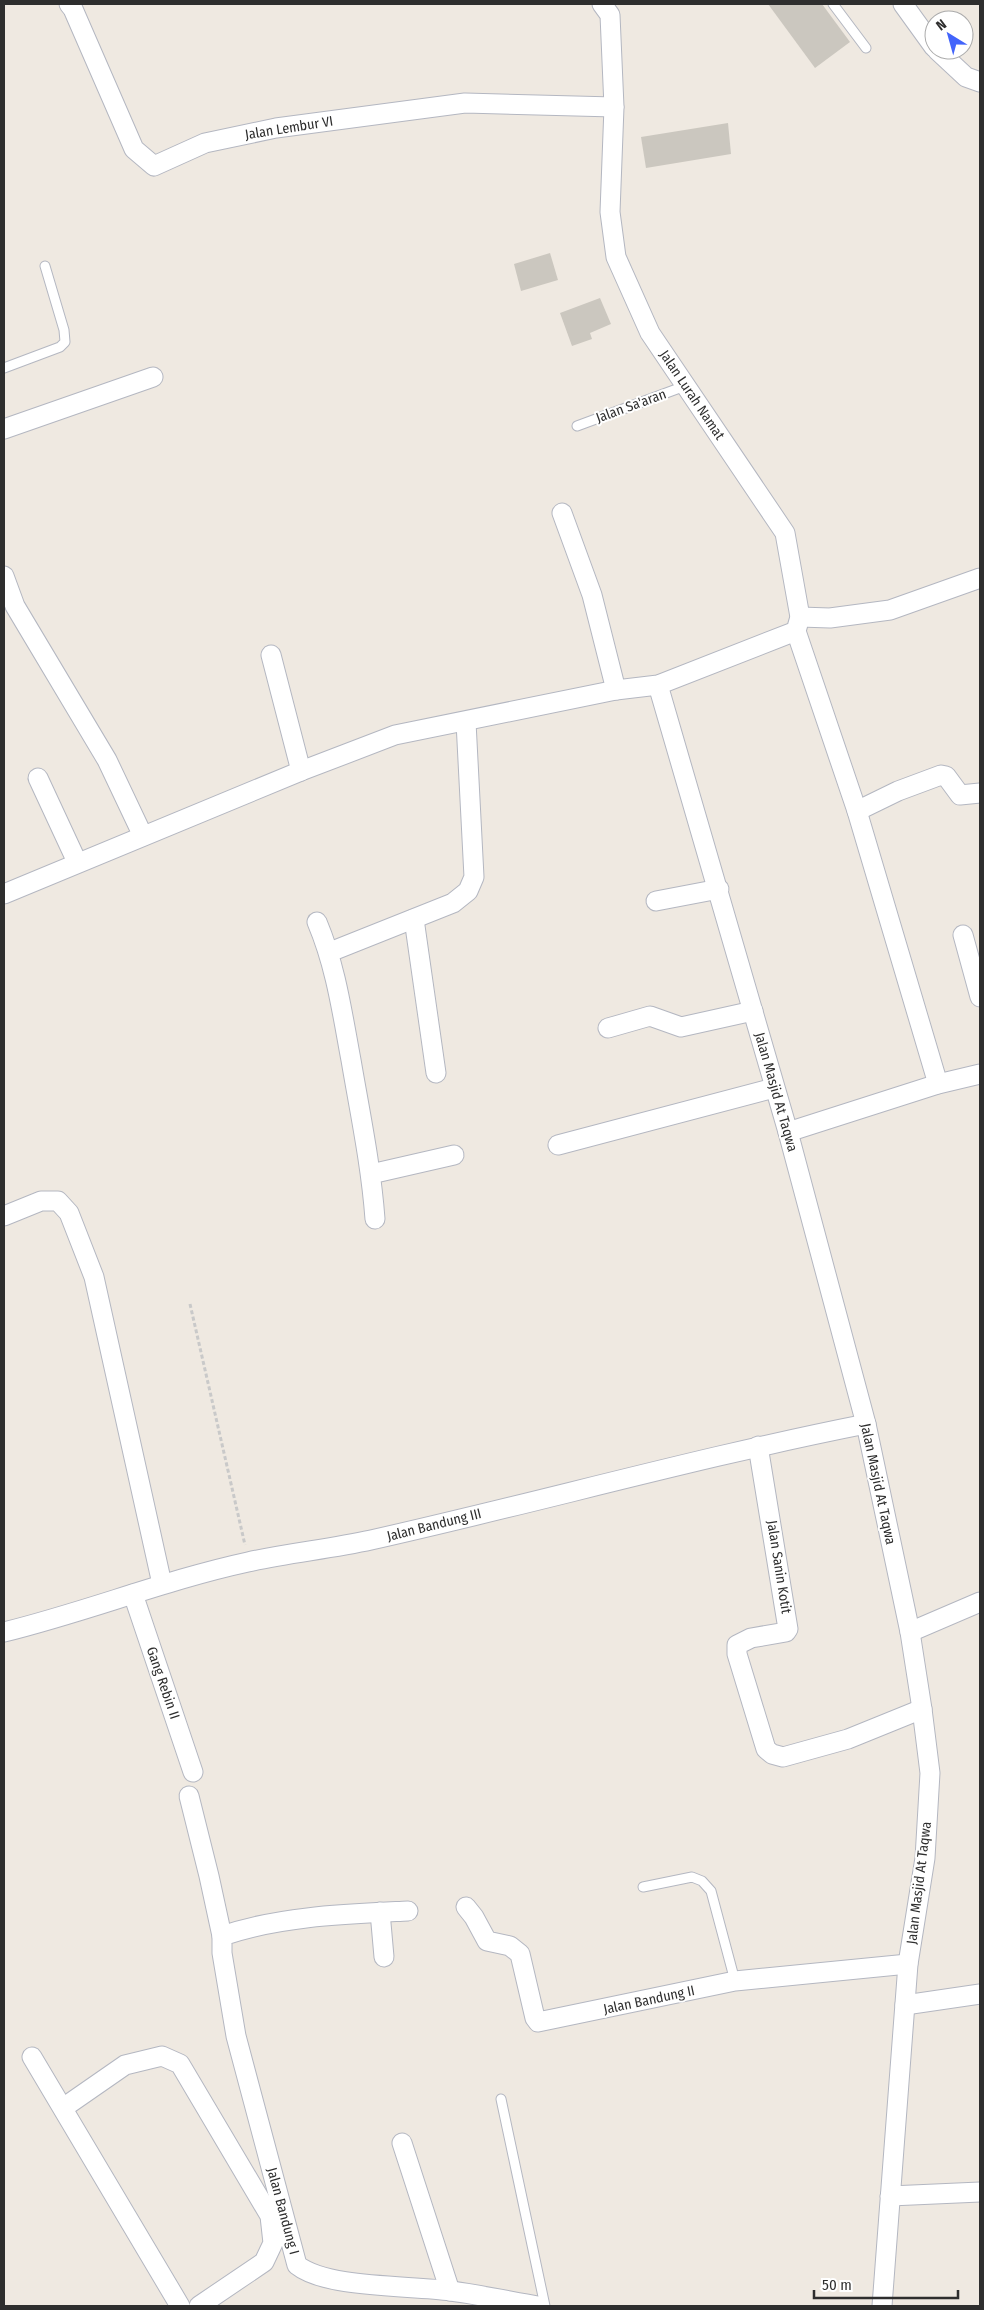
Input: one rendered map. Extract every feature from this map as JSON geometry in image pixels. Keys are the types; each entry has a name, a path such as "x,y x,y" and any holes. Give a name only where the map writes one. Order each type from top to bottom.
{"street":[{"name":"Jalan Lembur VI","path":"69,4 73,9 134,149 154,166 205,143 276,128 465,103 614,107"},
{"name":"Jalan Lurah Namat","path":"602,4 610,15 614,107 610,212 616,257 650,333 784,533 798,624 857,810 938,1084"},
{"path":"903,4 924,33"},
{"path":"948,60 966,77 980,82"},
{"path":"4,430 152,377"},
{"path":"562,513 592,595 616,690"},
{"path":"4,576 15,606 107,760 143,836"},
{"path":"4,894 77,862 301,771 396,735 616,690 658,685 798,624 890,610 980,578"},
{"path":"271,655 301,771"},
{"name":"Jalan Masjid At Taqwa","path":"658,685 719,889 788,1132 866,1424 910,1632 922,1709 929,1783 925,1858 908,1964 882,2306"},
{"path":"330,952 453,903 468,891 474,877 466,722"},
{"path":"857,810 941,774 946,776 960,795 980,793"},
{"path":"38,778 77,862"},
{"path":"656,901 719,889"},
{"path":"414,919 436,1073"},
{"path":"317,922 330,952 372,1174 375,1219"},
{"path":"963,936 980,997"},
{"path":"608,1028 650,1016 681,1027 753,1011"},
{"path":"788,1132 938,1084 980,1074"},
{"path":"558,1144 774,1088"},
{"path":"372,1174 454,1155"},
{"path":"4,1216 41,1200 58,1201 70,1213 94,1277 162,1584"},
{"name":"Jalan Bandung III","path":"4,1632 56,1619 162,1584 248,1562 369,1541 758,1446 866,1424"},
{"name":"Jalan Sanin Kotit","path":"758,1446 788,1629 786,1632 743,1640 736,1645 737,1654 766,1749 772,1754 783,1757 848,1739 922,1709"},
{"name":"Gang Rebin II","path":"133,1594 193,1772"},
{"path":"910,1632 980,1602"},
{"path":"189,1796 222,1936 241,1929 298,1920 408,1911"},
{"name":"Jalan Bandung II","path":"466,1907 474,1917 487,1941 510,1946 520,1954 535,2018 538,2022 736,1981 908,1964"},
{"path":"380,1912 384,1956"},
{"name":"Jalan Bandung I","path":"222,1936 222,1953 236,2036 297,2264 306,2272 343,2281 450,2291 538,2306"},
{"path":"905,2005 980,1994"},
{"path":"63,2108 125,2065 162,2056 180,2064 270,2216 273,2243 264,2262 199,2306"},
{"path":"32,2057 180,2306"},
{"path":"402,2143 450,2291"},
{"path":"890,2196 980,2192"}],"lane":[{"path":"833,4 866,48"},
{"path":"4,368 60,347 65,342 64,330 45,266"},
{"name":"Jalan Sa'aran","path":"577,426 685,386"},
{"path":"643,1887 692,1877 707,1886 711,1891 736,1981"},
{"path":"501,2099 545,2306"}],"path":[{"path":"190,1304 248,1562"}],"building":[{"path":"768,4 822,4 850,42 815,68"},
{"path":"728,123 731,154 646,168 641,137"},
{"path":"550,253 558,280 521,291 514,264"},
{"path":"600,298 611,324 590,333 592,339 572,346 560,313"}]}
